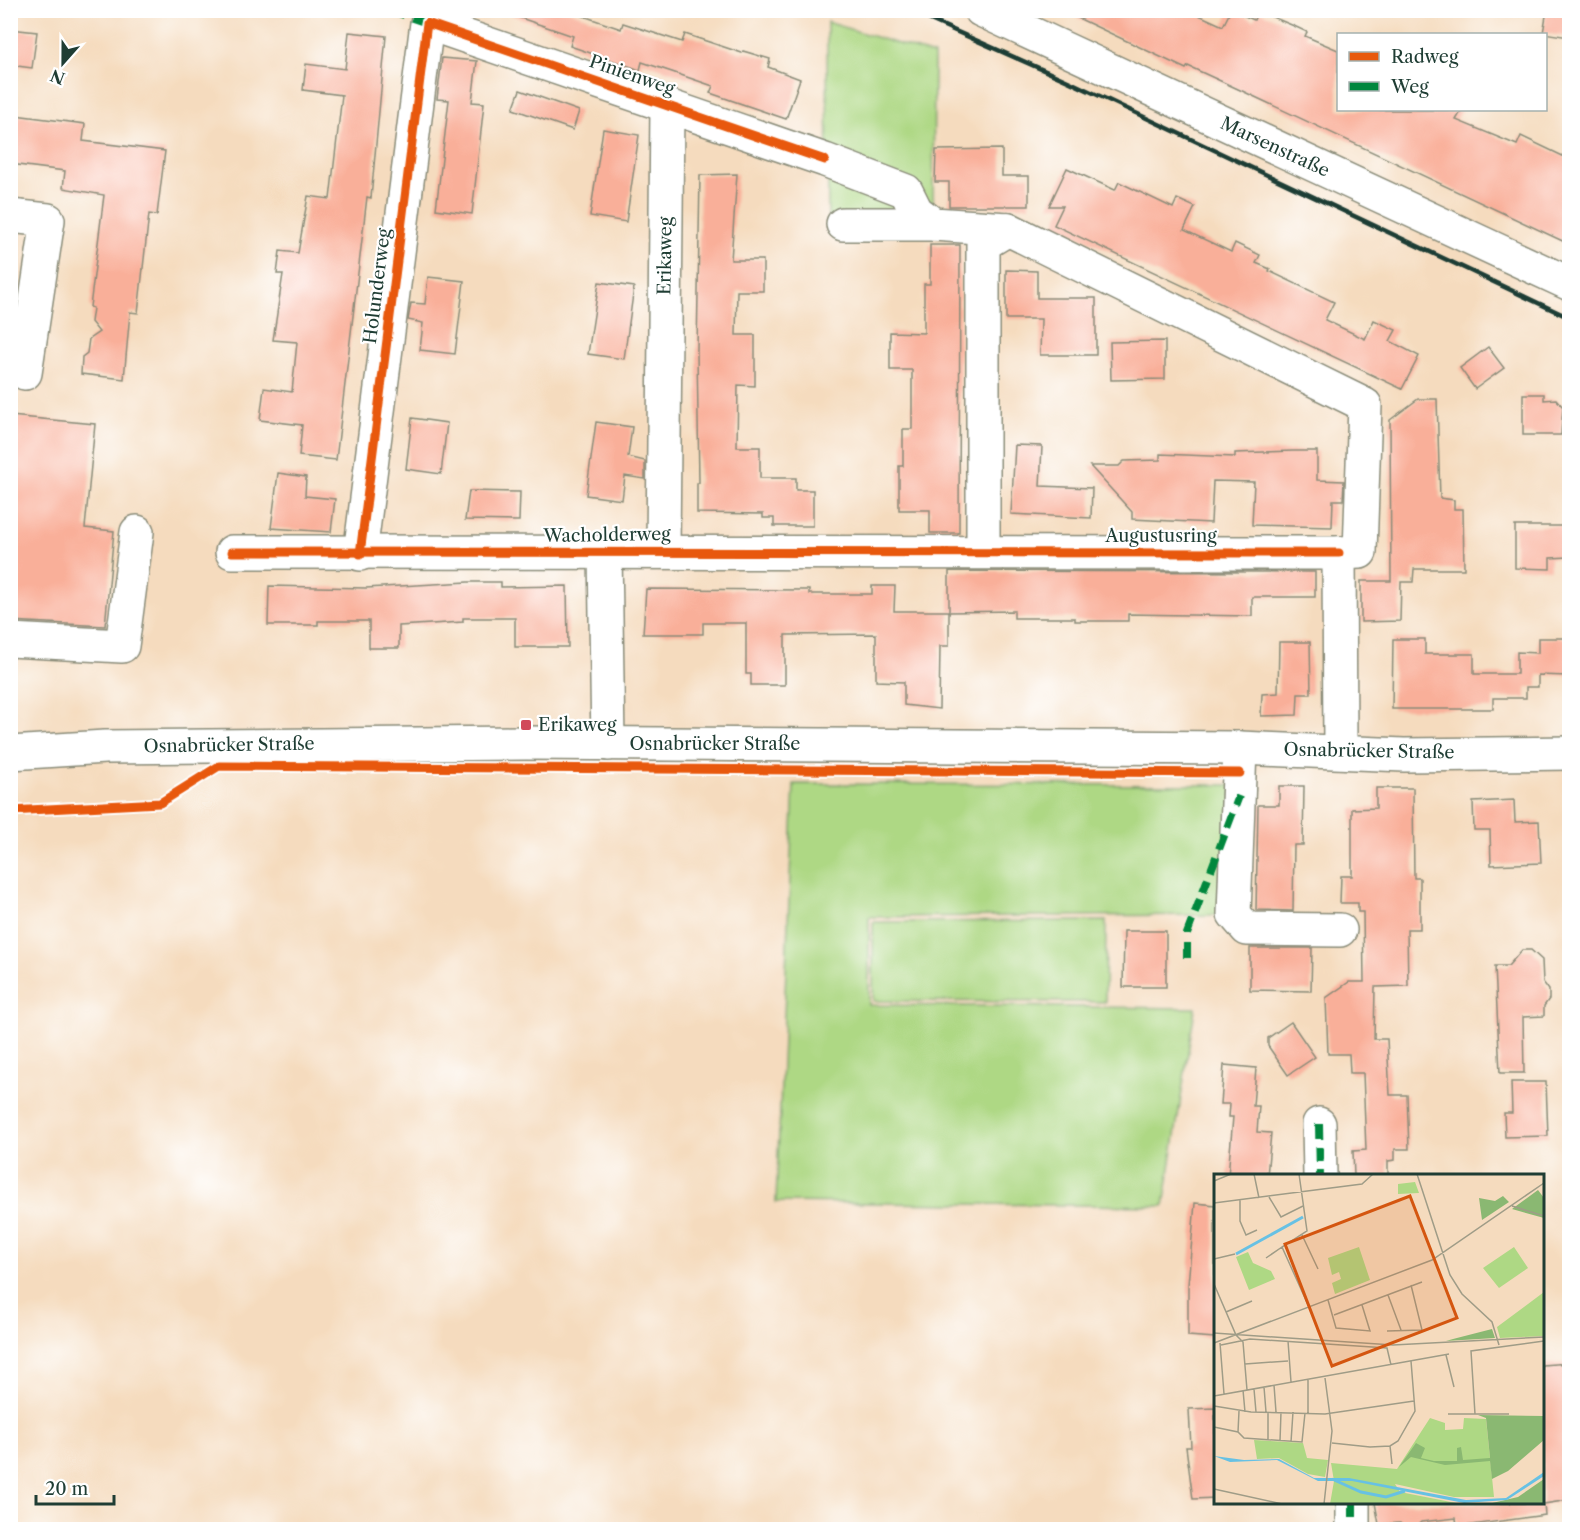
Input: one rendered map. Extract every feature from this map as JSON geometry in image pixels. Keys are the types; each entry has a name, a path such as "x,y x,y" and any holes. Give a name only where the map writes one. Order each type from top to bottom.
{"street":[{"name":"Marsenstraße","path":"981,10 1569,284"},
{"name":"Pinienweg","path":"427,23 825,160 906,191 916,211 933,224"},
{"name":"Holunderweg","path":"360,554 427,23"},
{"name":"Erikaweg","path":"663,551 667,105"},
{"path":"10,216 48,220 25,373"},
{"path":"843,224 933,224 1008,229"},
{"path":"983,551 983,244 1008,229"},
{"name":"Augustusring","path":"983,551 1360,552 1365,405 1008,229"},
{"path":"10,640 122,646 136,532"},
{"name":"Wacholderweg","path":"232,552 360,554 983,551"},
{"path":"605,552 608,744"},
{"path":"1339,553 1340,750"},
{"name":"Osnabrücker Straße","path":"16,749 608,744 1240,748 1340,750 1404,755 1569,753"},
{"path":"1240,748 1233,914 1247,929 1341,930"},
{"path":"1319,1124 1320,1174"},
{"path":"1353,1504 1353,1530"}],"green space":[{"path":"827,22 934,55 933,232 828,231"},
{"path":"794,784 1233,785 1222,915 869,917 869,1005 1195,1008 1164,1206 776,1202"},
{"path":"1106,921 1105,1002 873,1001 873,922"}],"building":[{"path":"510,10 566,10 621,29 623,23 682,42 685,34 742,53 743,51 770,59 768,67 800,79 786,119 710,93 713,86 672,72 642,62 640,70 570,46 573,36 509,14"},
{"path":"1061,10 1188,10 1223,26 1231,10 1254,20 1258,11 1294,26 1307,32 1305,36 1337,50 1337,111 1461,111 1456,120 1517,145 1521,136 1569,159 1569,244 1188,66 1186,69"},
{"path":"1547,10 1569,10 1569,37 1543,33"},
{"path":"10,29 37,32 32,68 10,65"},
{"path":"349,32 386,36 371,198 367,197 336,460 299,456 302,425 260,420 264,388 292,392 297,342 273,340 283,274 277,274 280,251 298,253 308,196 330,199 342,95 303,90 306,64 345,69"},
{"path":"442,58 477,61 472,102 484,103 472,214 436,209 449,100 437,99"},
{"path":"520,90 579,111 573,130 513,109"},
{"path":"15,115 85,124 83,141 165,151 157,215 149,214 138,313 130,312 124,379 81,374 82,357 87,353 89,339 99,332 91,322 93,308 90,307 104,195 63,188 65,171 10,164"},
{"path":"603,129 639,135 626,222 590,216"},
{"path":"1002,149 1002,176 1029,176 1029,206 949,206 949,182 935,182 936,150"},
{"path":"1067,168 1115,190 1119,182 1173,208 1177,199 1195,207 1184,230 1231,252 1235,243 1260,255 1256,263 1334,302 1325,320 1365,339 1374,320 1396,330 1390,341 1419,356 1402,389 1054,225 1063,206 1049,206"},
{"path":"737,174 731,260 763,260 763,291 737,291 736,335 755,335 755,386 738,385 737,447 760,447 760,478 796,478 796,490 813,490 813,526 774,526 774,518 763,518 763,514 697,513 700,175"},
{"path":"930,245 960,245 959,533 930,533 930,510 899,510 899,466 903,466 903,429 912,429 912,370 890,370 890,332 924,333 924,284 930,284"},
{"path":"1006,270 1037,271 1037,298 1096,298 1096,355 1040,355 1041,319 1006,319"},
{"path":"428,277 464,281 455,354 420,350 423,323 408,320 411,303 425,304"},
{"path":"599,282 634,287 624,359 588,354"},
{"path":"1165,341 1165,379 1111,380 1110,342"},
{"path":"1488,347 1504,368 1475,389 1460,368"},
{"path":"1523,394 1544,394 1544,400 1556,399 1563,407 1561,435 1523,435"},
{"path":"1418,399 1437,399 1440,498 1454,500 1454,509 1463,509 1464,569 1414,569 1413,582 1401,582 1400,621 1361,622 1361,581 1391,581 1390,420"},
{"path":"10,416 95,424 85,528 114,531 105,626 10,621"},
{"path":"412,418 447,423 441,474 406,469"},
{"path":"596,422 632,427 628,457 645,461 645,479 625,476 622,500 586,495"},
{"path":"1015,445 1042,446 1040,486 1092,488 1091,518 1011,514"},
{"path":"1317,451 1317,480 1344,481 1343,500 1333,500 1332,527 1252,525 1254,482 1213,481 1211,523 1132,519 1132,512 1090,466 1119,466 1124,461 1160,460 1160,454 1235,457 1235,453"},
{"path":"278,473 306,477 305,496 335,499 331,532 271,528"},
{"path":"469,491 520,492 519,521 465,520"},
{"path":"1515,526 1569,526 1569,557 1550,558 1550,569 1515,568"},
{"path":"949,571 1315,572 1315,597 1252,597 1252,616 1128,614 1128,621 1075,621 1075,618 1014,618 1014,611 949,612 949,646 940,646 939,709 904,705 904,682 876,681 876,634 785,635 785,685 751,685 751,674 746,674 746,623 703,623 703,634 643,634 646,589 809,590 809,594 872,594 872,586 895,586 894,611 949,611"},
{"path":"501,582 501,587 567,586 568,647 515,647 515,618 463,618 463,622 399,626 399,648 369,648 369,621 318,621 318,625 268,625 269,586 366,588"},
{"path":"1538,638 1569,638 1569,676 1538,675 1538,687 1526,687 1526,698 1493,698 1493,709 1392,709 1393,639 1425,639 1425,654 1474,654 1474,674 1517,674 1517,652 1538,653"},
{"path":"1279,642 1310,642 1311,694 1298,694 1297,715 1261,716 1262,694 1278,693"},
{"path":"1279,786 1304,786 1303,845 1294,845 1293,911 1256,910 1258,805 1279,805"},
{"path":"1376,788 1413,788 1414,878 1420,878 1420,929 1407,929 1408,986 1375,987 1374,1039 1387,1039 1390,1095 1407,1095 1409,1149 1395,1149 1395,1160 1388,1161 1388,1174 1354,1174 1353,1151 1366,1150 1363,1073 1350,1073 1349,1054 1328,1054 1326,998 1349,982 1364,982 1363,912 1358,912 1358,903 1340,903 1341,876 1352,876 1352,809 1376,808"},
{"path":"1514,800 1515,822 1539,821 1541,863 1491,865 1490,830 1474,830 1473,802"},
{"path":"1124,931 1166,931 1166,987 1123,987"},
{"path":"1250,948 1312,948 1311,991 1250,990"},
{"path":"1522,950 1531,950 1542,960 1543,982 1549,990 1549,999 1544,1006 1544,1016 1523,1017 1524,1073 1500,1073 1495,966 1508,966"},
{"path":"1291,1022 1315,1057 1288,1075 1268,1046 1268,1038"},
{"path":"1224,1065 1256,1068 1253,1106 1259,1106 1257,1132 1271,1133 1267,1174 1228,1174 1233,1117 1229,1117 1230,1104 1221,1104"},
{"path":"1511,1082 1546,1082 1548,1136 1505,1137 1504,1113 1512,1113"},
{"path":"1195,1203 1214,1205 1214,1338 1188,1336 1188,1285"},
{"path":"1569,1363 1569,1500 1544,1504 1544,1365"},
{"path":"1214,1408 1214,1498 1193,1499 1186,1447 1191,1447 1189,1409"},
{"path":"1375,1504 1544,1504 1545,1515 1457,1527 1456,1518 1421,1522 1417,1526 1404,1527 1400,1523 1379,1524"}],"railway":[{"path":"908,10 1068,81 1570,318"}],"marked path":[{"path":"390,10 427,23"},
{"path":"1187,958 1187,934 1239,796"},
{"path":"1319,1124 1320,1174"},
{"path":"1353,1504 1353,1530"}],"cycle path":[{"path":"360,554 427,23 825,160"},
{"path":"232,552 1339,553"},
{"path":"10,811 160,803 219,766 1240,773"}],"place":[{"name":"Erikaweg","path":"526,725"}]}
